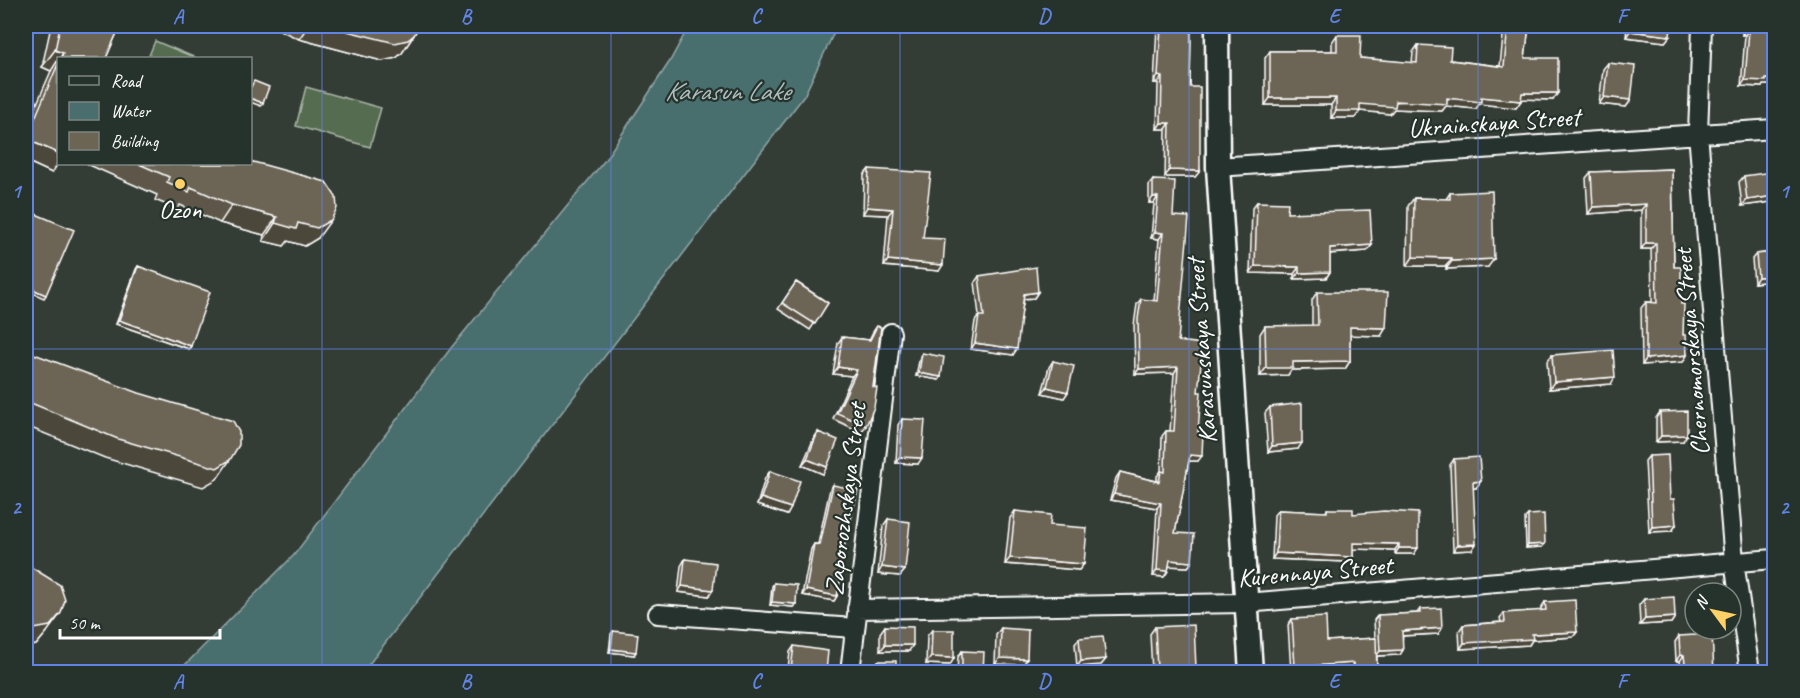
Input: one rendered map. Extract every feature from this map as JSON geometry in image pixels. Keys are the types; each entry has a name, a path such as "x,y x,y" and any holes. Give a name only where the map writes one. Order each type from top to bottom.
{"street":[{"name":"Karasunskaya Street","path":"1217,26 1218,167 1251,672"},
{"name":"Chernomorskaya Street","path":"1702,26 1698,133 1734,561 1750,672"},
{"name":"Ukrainskaya Street","path":"1218,167 1774,129"},
{"name":"Zaporozhskaya Street","path":"850,672 891,333"},
{"name":"Kurennaya Street","path":"857,609 1245,603 1774,559"},
{"path":"658,614 854,628"}],"green space":[{"path":"155,41 194,57 148,57"},
{"path":"306,87 381,108 370,147 296,126"}],"water":[{"name":"Karasun Lake","path":"689,26 837,26 804,96 363,672 178,672 294,555 451,348 605,160 670,61"}],"building":[{"path":"60,26 120,26 106,57 61,57 63,53 55,50"},
{"path":"327,26 419,26 408,40 395,43"},
{"path":"1161,26 1191,26 1190,87 1200,87 1200,171 1169,170 1170,123 1161,123 1162,77 1158,76"},
{"path":"1508,26 1529,26 1525,58 1558,58 1558,93 1522,93 1521,101 1481,97 1481,102 1447,98 1447,104 1396,101 1395,107 1360,104 1360,111 1336,111 1336,98 1270,98 1270,51 1337,51 1337,35 1361,35 1360,58 1417,63 1418,45 1451,47 1450,60 1504,67"},
{"path":"1631,26 1671,26 1670,36 1630,31"},
{"path":"1746,26 1773,26 1774,79 1745,80 1749,30"},
{"path":"1608,63 1635,66 1631,100 1604,97"},
{"path":"57,66 57,153 26,139"},
{"path":"254,81 269,87 263,103 252,99"},
{"path":"252,162 326,182 336,197 337,208 331,220 317,228 298,223 296,229 275,223 277,217 232,205 191,187 189,192 167,182 169,177 141,165 252,165"},
{"path":"869,169 931,173 923,238 945,239 943,265 888,260 893,209 867,207"},
{"path":"1672,169 1674,267 1681,267 1681,304 1684,304 1683,335 1686,335 1687,355 1646,359 1646,302 1657,303 1656,243 1646,243 1646,204 1593,207 1591,172"},
{"path":"1772,172 1774,196 1747,200 1744,176"},
{"path":"1153,180 1175,181 1173,216 1189,217 1178,341 1203,344 1198,392 1201,392 1198,432 1203,432 1202,456 1190,455 1175,533 1194,534 1192,562 1170,560 1168,571 1157,570 1161,503 1114,494 1120,472 1159,482 1161,471 1165,472 1166,431 1174,431 1178,367 1139,369 1138,319 1141,299 1157,301 1163,233 1155,232 1158,197 1153,197"},
{"path":"1492,191 1494,259 1452,261 1452,258 1413,257 1414,198 1450,199 1450,193"},
{"path":"1257,202 1288,203 1287,213 1370,210 1372,245 1330,248 1330,272 1299,273 1299,267 1255,266"},
{"path":"26,210 74,230 46,295 26,286"},
{"path":"1774,252 1774,276 1758,277 1756,254"},
{"path":"138,266 210,292 191,346 119,320"},
{"path":"1036,267 1038,292 1024,294 1017,349 975,343 979,316 984,316 979,276"},
{"path":"796,282 828,303 815,324 782,303"},
{"path":"1317,292 1388,292 1386,328 1350,327 1350,361 1293,362 1293,368 1266,368 1265,326 1318,325"},
{"path":"877,326 881,327 873,387 877,388 874,407 866,426 837,413 857,370 838,367 842,337 870,340"},
{"path":"1613,350 1615,377 1554,382 1552,355"},
{"path":"26,351 139,393 233,421 239,432 239,445 230,460 217,468 118,439 26,401"},
{"path":"922,353 944,357 941,377 919,373"},
{"path":"1053,361 1074,366 1068,392 1047,387"},
{"path":"1302,403 1302,443 1272,446 1270,407"},
{"path":"1687,411 1687,435 1661,436 1660,412"},
{"path":"902,419 925,420 922,458 900,457"},
{"path":"818,432 838,440 827,467 807,459"},
{"path":"1668,455 1670,499 1674,499 1676,525 1652,527 1649,456"},
{"path":"1479,457 1481,481 1473,482 1476,544 1457,545 1454,459"},
{"path":"770,471 800,481 791,508 761,498"},
{"path":"833,485 858,490 837,577 841,577 837,596 806,590 814,544 820,545"},
{"path":"1327,509 1353,509 1353,514 1384,511 1418,513 1418,548 1399,548 1399,544 1353,543 1353,557 1276,553 1278,510 1327,512"},
{"path":"1015,511 1051,515 1050,525 1087,528 1084,564 1010,558"},
{"path":"1544,514 1545,544 1528,545 1528,515"},
{"path":"888,519 910,522 905,570 882,567"},
{"path":"685,559 716,563 713,590 682,586"},
{"path":"26,564 60,585 65,600 61,613 50,626 34,629 26,623"},
{"path":"774,583 797,585 796,604 772,602"},
{"path":"1674,597 1675,617 1645,619 1644,599"},
{"path":"1575,600 1577,632 1532,634 1533,639 1464,643 1463,625 1505,622 1504,613 1546,610 1545,602"},
{"path":"1441,608 1442,628 1402,631 1403,650 1380,651 1378,615 1420,613 1420,609"},
{"path":"1326,617 1327,641 1376,638 1377,672 1354,672 1354,663 1295,667 1292,619"},
{"path":"1194,625 1196,668 1157,670 1155,627"},
{"path":"885,626 913,627 913,645 885,645"},
{"path":"1001,628 1028,630 1027,659 1000,658"},
{"path":"932,630 954,630 954,658 931,657"},
{"path":"613,631 638,634 636,652 611,649"},
{"path":"1103,636 1106,659 1081,661 1079,638"},
{"path":"1679,636 1683,636 1683,641 1712,641 1714,672 1686,672 1684,655 1680,655"},
{"path":"794,646 828,651 826,672 783,672 783,668 791,669"},
{"path":"962,651 984,652 983,672 962,672"},
{"path":"878,661 896,661 896,672 877,672"}],"place":[{"name":"Ozon","path":"180,184"}]}
